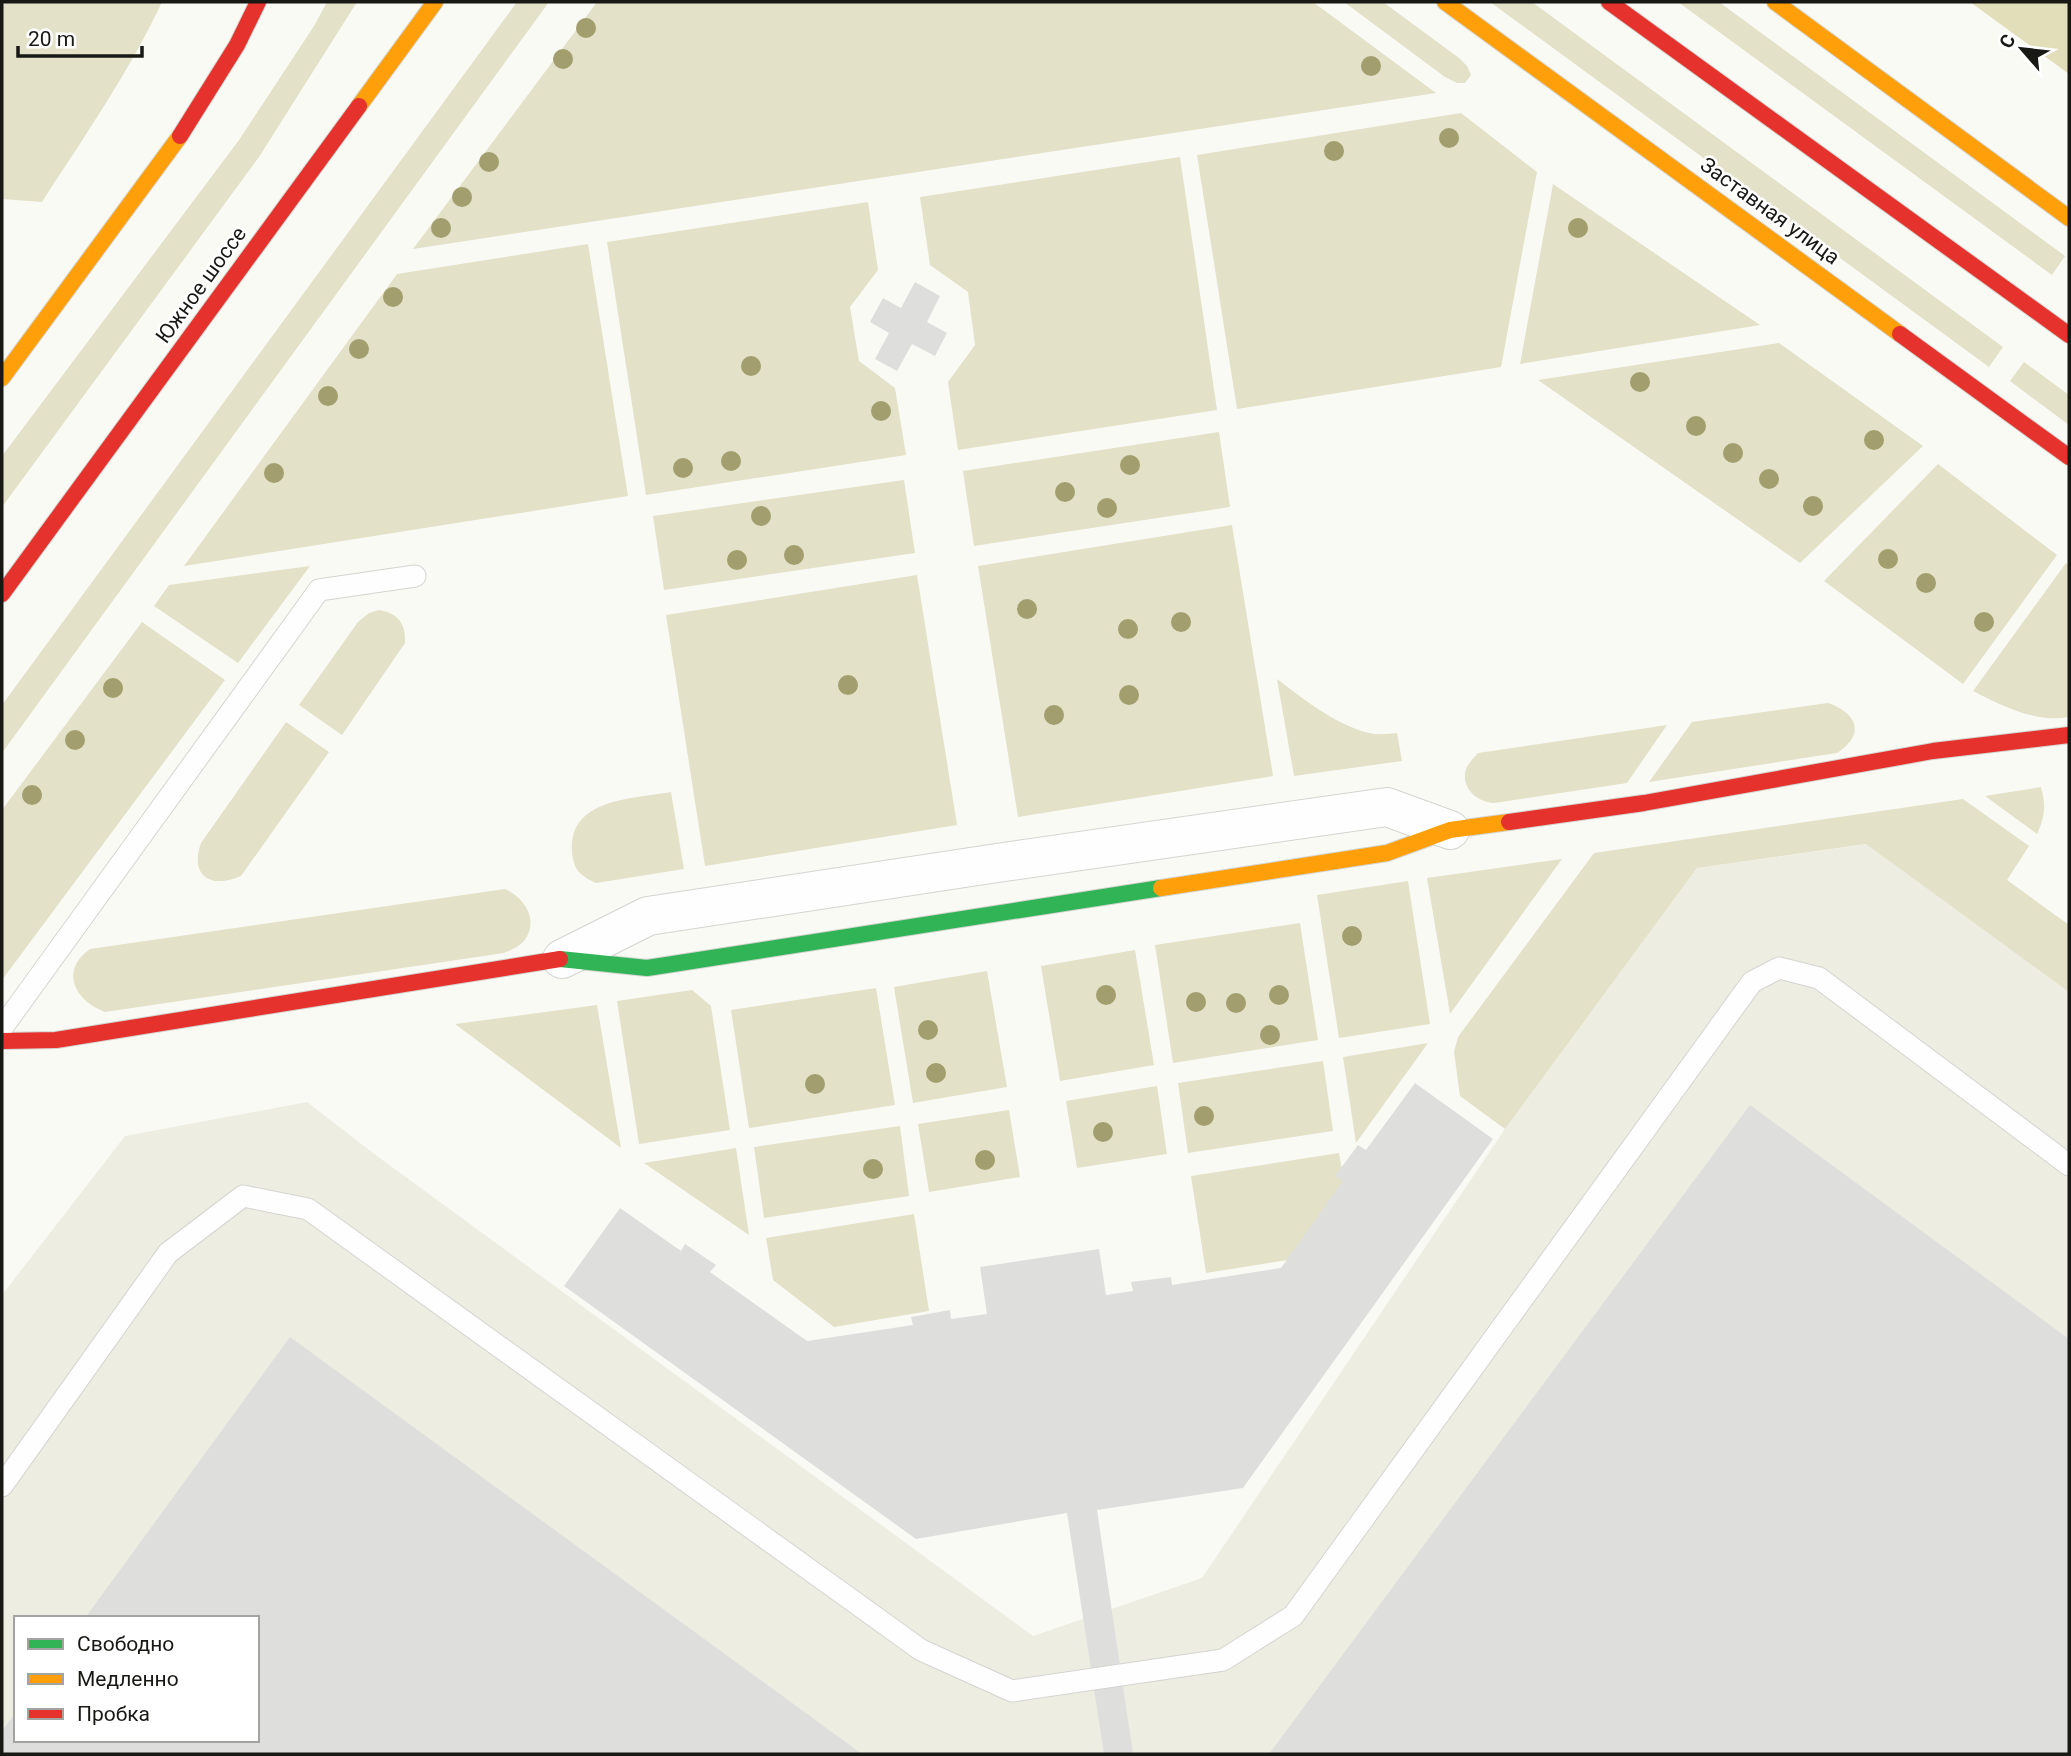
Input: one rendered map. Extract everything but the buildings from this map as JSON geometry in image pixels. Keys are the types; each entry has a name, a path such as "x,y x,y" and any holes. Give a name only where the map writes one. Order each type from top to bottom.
{"main road":[{"path":"2,378 192,119 237,45 258,2"},
{"name":"Южное шоссе","path":"2,594 435,2"},
{"name":"Заставная улица","path":"1445,2 2069,457"},
{"path":"1609,2 2069,335"},
{"path":"1775,2 2069,218"},
{"path":"2,1041 56,1040 562,959 647,968 1387,853 1450,830 1644,803 1933,751 2069,735"}],"street":[{"path":"562,959 648,916 997,863 1387,807 1450,830"}],"lane":[{"path":"2,1028 319,590 415,576"},
{"path":"2,1486 168,1253 243,1196 308,1209 921,1650 1012,1691 1223,1660 1293,1616 1752,982 1779,968 1819,978 2069,1165"}],"shaded area":[{"path":"2,2 162,2 121,79 42,202 2,199"},
{"path":"327,2 357,2 259,157 2,507 2,456 239,140"},
{"path":"517,2 549,2 2,753 2,705"},
{"path":"597,2 1313,2 1436,93 413,249"},
{"path":"1344,2 1383,2 1459,58 1471,75 1465,83 1457,83 1445,77"},
{"path":"1490,2 1532,2 2003,347 1989,367"},
{"path":"1678,2 1719,2 2065,256 2052,275"},
{"path":"1970,2 2069,2 2069,74"},
{"path":"1461,113 1537,172 1501,367 1237,409 1197,155"},
{"path":"1180,157 1217,410 958,450 948,382 975,345 968,292 930,265 920,197"},
{"path":"1553,184 1760,325 1520,364"},
{"path":"868,202 878,270 850,307 859,361 895,388 906,455 646,495 607,242"},
{"path":"588,244 628,496 184,566 397,274"},
{"path":"1779,343 1923,446 1800,563 1538,380"},
{"path":"2024,362 2069,395 2069,425 2010,381"},
{"path":"1219,432 1230,507 974,546 963,471"},
{"path":"1938,464 2057,555 1963,684 1824,581"},
{"path":"904,480 915,553 664,590 653,516"},
{"path":"1232,525 1273,776 1018,817 978,566"},
{"path":"2066,563 2069,566 2069,717 2044,718 2032,715 1973,691"},
{"path":"310,566 238,663 154,606 169,585"},
{"path":"917,575 957,825 705,866 666,615"},
{"path":"379,610 396,617 404,630 405,643 342,735 299,705 358,622 369,613"},
{"path":"142,622 225,680 2,980 2,810"},
{"path":"1277,679 1344,724 1372,734 1397,733 1402,761 1294,776"},
{"path":"1828,703 1846,712 1854,725 1852,739 1837,753 1649,782 1692,722"},
{"path":"286,722 329,752 241,876 230,880 212,880 201,872 198,864 201,843"},
{"path":"1667,725 1627,783 1494,803 1477,798 1466,785 1466,770 1478,753"},
{"path":"2041,787 2044,811 2037,834 1985,796"},
{"path":"671,792 684,869 596,883 578,871 572,851 574,834 581,820 606,804"},
{"path":"1963,799 2029,846 2007,880 2069,925 2069,992 1866,844 1697,868 1505,1129 1460,1096 1454,1052 1458,1037 1594,853"},
{"path":"1876,843 2069,984 2069,1754 2,1754 2,1295 125,1136 307,1102 1033,1636 1202,1578 1505,1129 1697,868"},
{"path":"1562,859 1450,1014 1427,878"},
{"path":"1408,881 1430,1024 1339,1038 1317,895"},
{"path":"505,889 524,903 530,917 530,925 529,933 522,943 504,953 105,1012 86,1001 79,993 73,976 75,967 90,949"},
{"path":"1300,923 1318,1040 1173,1063 1155,945"},
{"path":"1135,950 1154,1065 1060,1081 1041,966"},
{"path":"987,971 1007,1087 913,1103 894,987"},
{"path":"876,988 895,1105 749,1128 731,1010"},
{"path":"692,990 711,1006 730,1130 639,1144 617,1001"},
{"path":"597,1005 621,1148 455,1024"},
{"path":"1428,1043 1356,1143 1343,1057"},
{"path":"1323,1061 1333,1131 1188,1153 1178,1083"},
{"path":"1157,1086 1167,1154 1077,1168 1066,1101"},
{"path":"1009,1110 1020,1177 929,1192 918,1124"},
{"path":"900,1126 909,1196 764,1218 754,1147"},
{"path":"736,1148 749,1235 644,1163"},
{"path":"1339,1153 1346,1195 1294,1259 1206,1273 1191,1176"},
{"path":"914,1214 929,1311 834,1327 773,1280 766,1238"}],"traffic: fast":[{"path":"560,959 647,968 1161,888"}],"traffic: slow":[{"path":"359,106 435,2"},
{"path":"1445,2 1900,334"},
{"path":"1775,2 2069,218"},
{"path":"2,378 180,136"},
{"path":"1161,888 1387,853 1450,830 1509,822"}],"traffic: jam":[{"path":"180,136 237,45 258,2"},
{"path":"1609,2 2069,335"},
{"path":"2,594 359,106"},
{"path":"1900,334 2069,457"},
{"path":"1509,822 1644,803 1933,751 2069,735"},
{"path":"2,1041 56,1040 560,959"}]}
